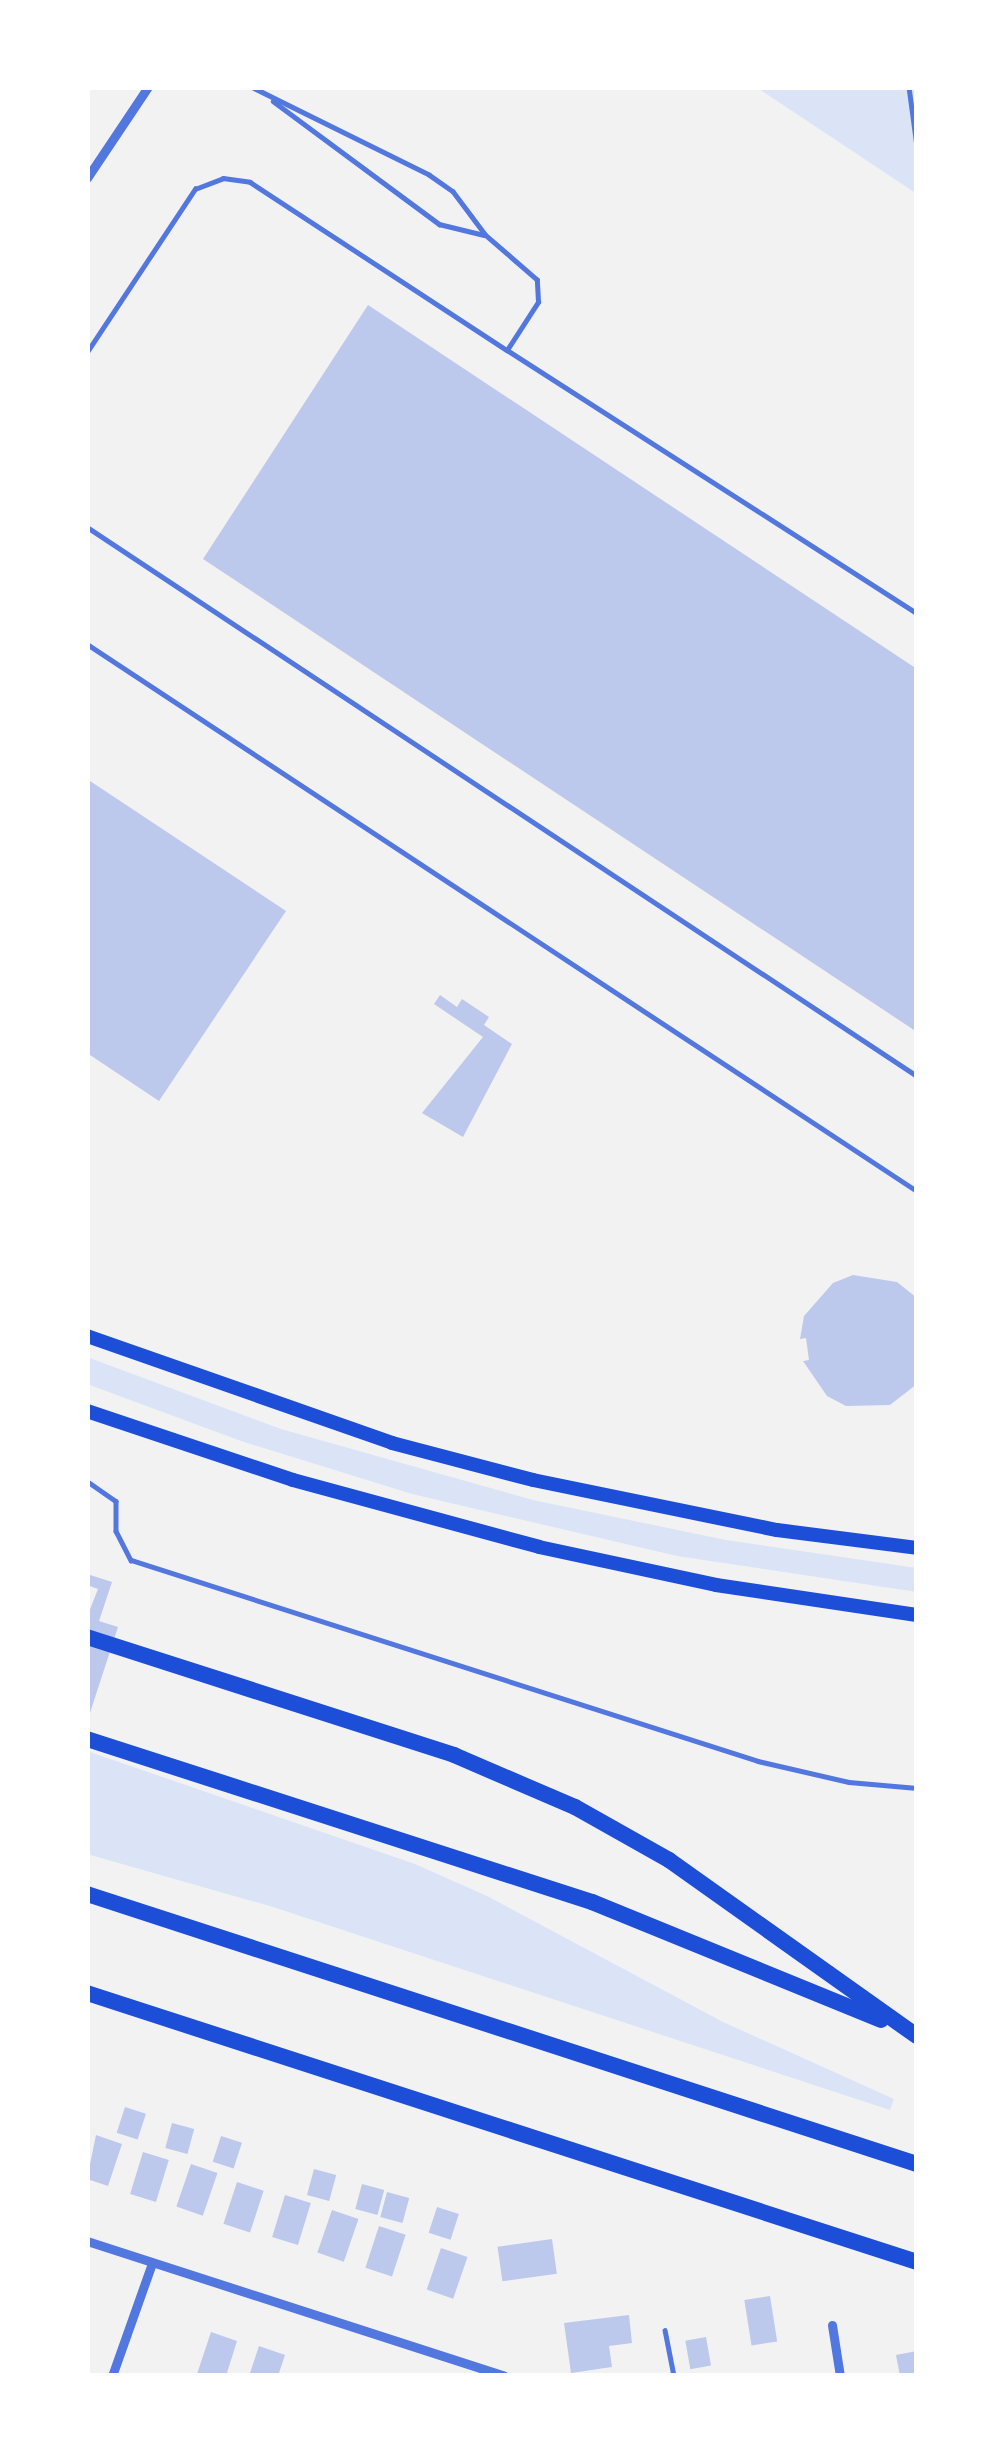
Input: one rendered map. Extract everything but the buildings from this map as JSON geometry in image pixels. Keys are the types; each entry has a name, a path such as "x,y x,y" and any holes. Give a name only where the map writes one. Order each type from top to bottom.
{"highway":[{"path":"87,1637 454,1755 574,1807 670,1860 916,2036"},
{"path":"87,1739 592,1902 916,2036"},
{"path":"87,1894 917,2164"},
{"path":"87,1993 917,2262"}],"main road":[{"path":"87,1336 392,1443 533,1480 777,1530 917,1548"},
{"path":"87,1411 293,1480 582,1557 736,1589 917,1615"}],"street":[{"path":"87,178 148,87"},
{"path":"87,2241 504,2376"},
{"path":"112,2376 152,2263"},
{"path":"832,2325 840,2376"}],"lane":[{"path":"250,87 429,175 453,192 485,236 513,256 541,290 507,350"},
{"path":"909,87 917,146"},
{"path":"263,94 439,224 485,236"},
{"path":"87,352 195,189 238,178 917,613"},
{"path":"87,527 917,1076"},
{"path":"87,644 917,1191"},
{"path":"87,1481 116,1501 116,1531 131,1560 758,1761 849,1782 917,1788"},
{"path":"665,2330 674,2376"}],"shaded area":[{"path":"756,87 917,87 917,194"},
{"path":"87,1357 281,1429 533,1500 726,1540 917,1568 917,1592 677,1556 412,1494 241,1441 87,1384"},
{"path":"87,1751 415,1864 487,1896 723,2022 894,2099 890,2110 273,1907 87,1854"}]}
